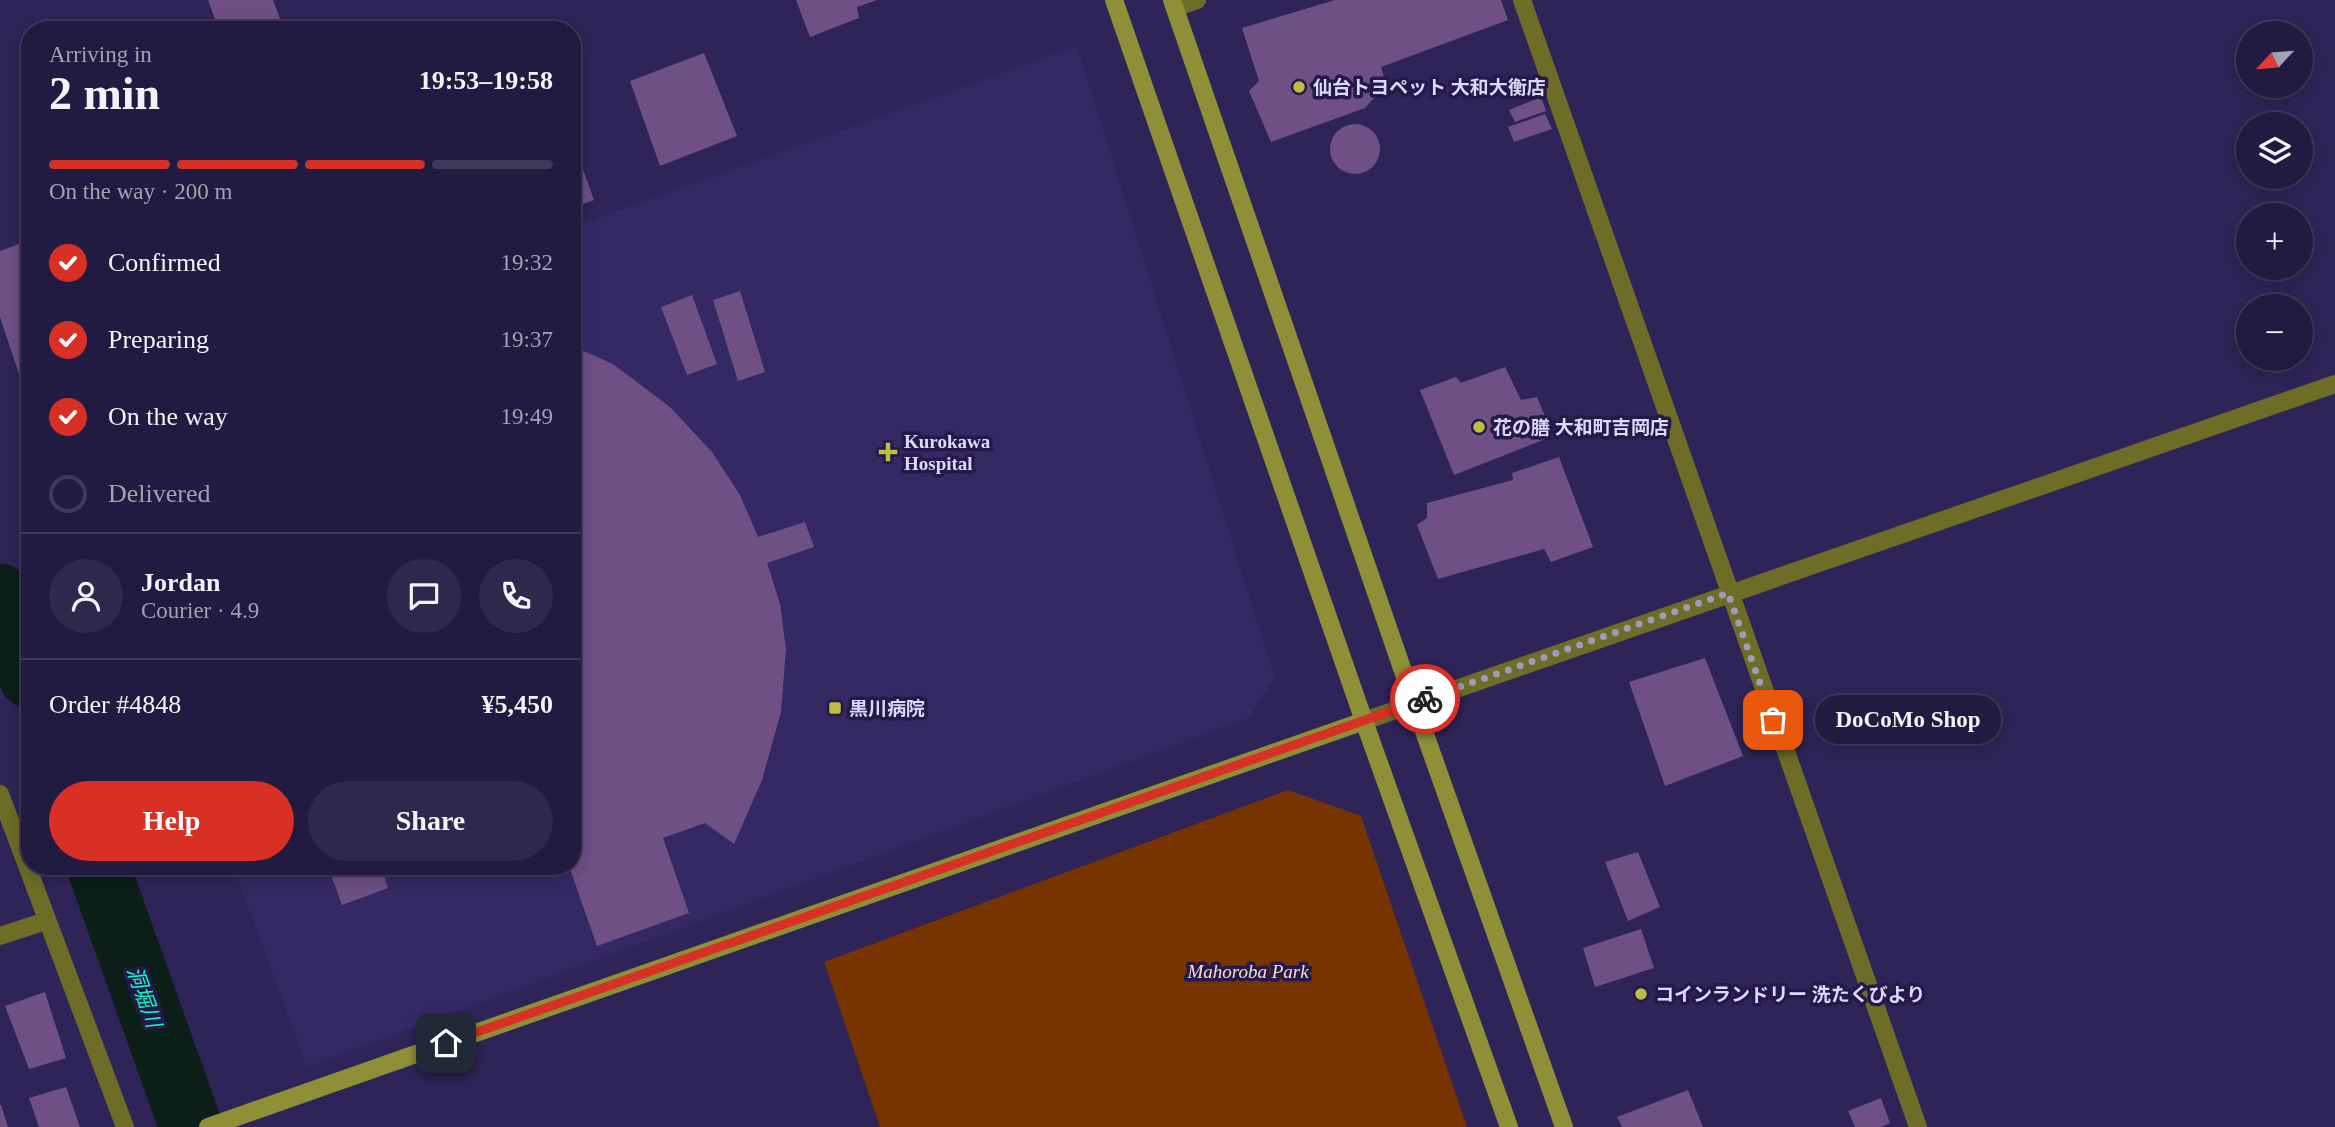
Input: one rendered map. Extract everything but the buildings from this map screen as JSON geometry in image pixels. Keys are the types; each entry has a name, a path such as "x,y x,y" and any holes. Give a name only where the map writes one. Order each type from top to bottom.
{"street":[{"path":"1114,0 1364,721 1510,1127"},
{"path":"1197,0 1174,4 1414,703 1564,1127"},
{"path":"1522,0 1728,593 1918,1127"},
{"path":"208,1127 1728,593 2335,384"},
{"path":"0,794 21,852"},
{"path":"29,875 125,1127"},
{"path":"0,936 46,921"}],"shaded area":[{"name":"Kurokawa Hospital","path":"1077,46 1275,678 1249,718 307,1067 236,875 581,875 581,224"}],"green space":[{"name":"Mahoroba Park","path":"1288,790 1361,816 1467,1127 880,1127 824,962"}],"waterway":[{"name":"洞堀川","path":"0,595 21,652"},
{"name":"洞堀川","path":"101,875 191,1127"}],"way so far":[{"path":"1425,699 1728,593 1773,720"}],"place":[{"name":"仙台トヨペット 大和大衡店","path":"1299,87"},
{"name":"花の膳 大和町吉岡店","path":"1479,427"},
{"name":"Kurokawa Hospital","path":"888,452"},
{"name":"黒川病院","path":"835,708"},
{"name":"DoCoMo Shop","path":"1773,720"},
{"name":"コインランドリー 洗たくびより","path":"1641,994"}],"route":[{"path":"446,1043 1425,699"}]}
